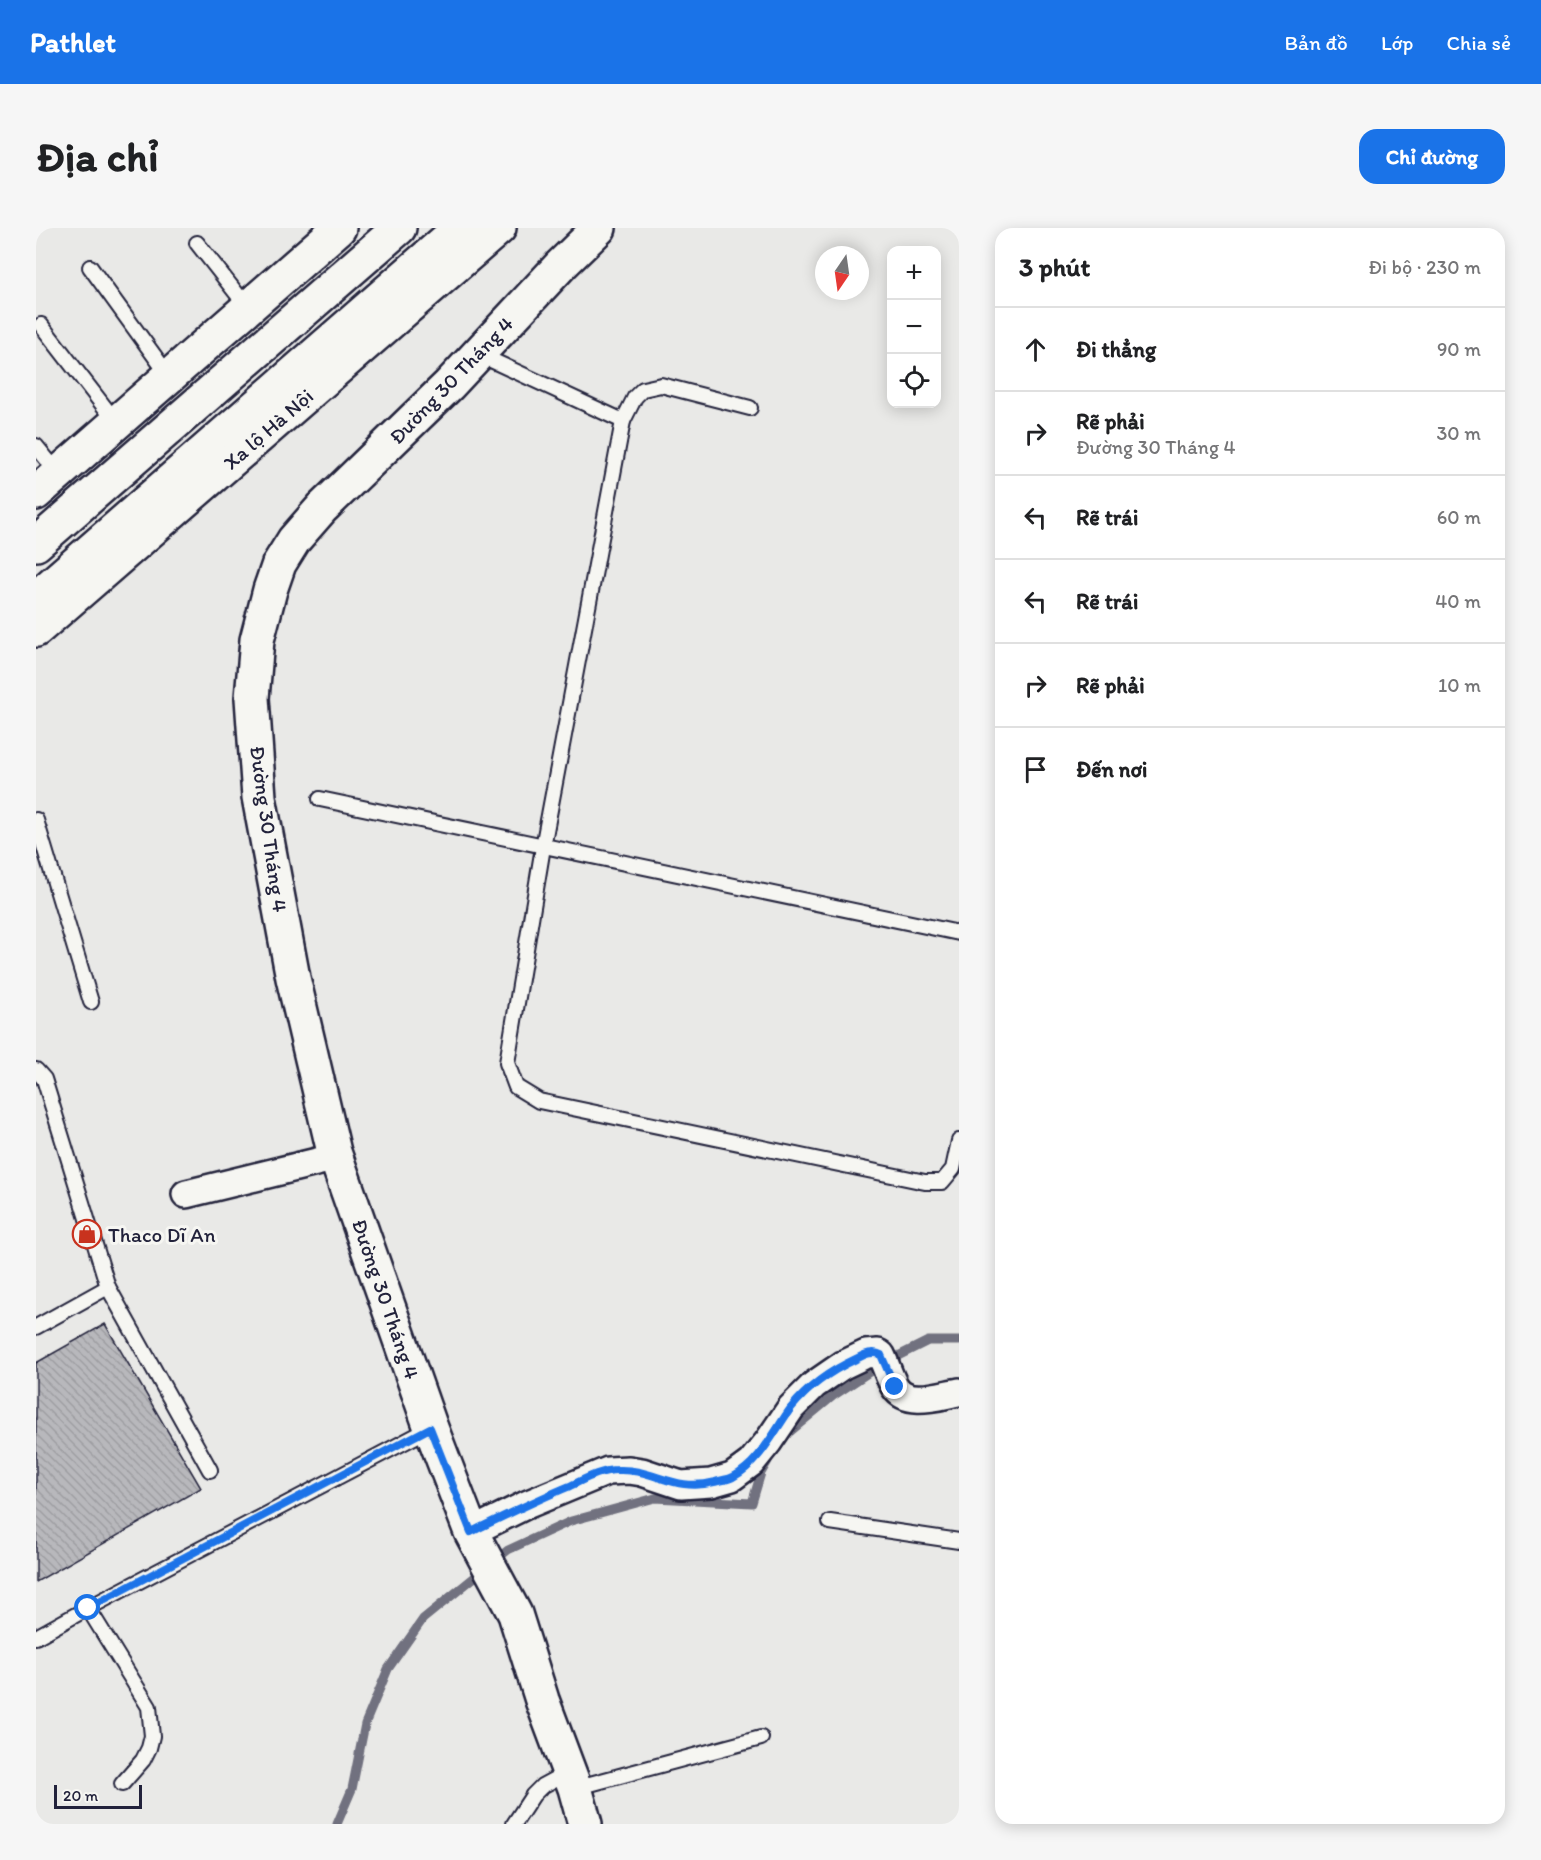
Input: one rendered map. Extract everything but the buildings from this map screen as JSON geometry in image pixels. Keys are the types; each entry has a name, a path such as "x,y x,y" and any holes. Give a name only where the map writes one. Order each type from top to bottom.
{"main road":[{"path":"36,544 399,228"},
{"name":"Xa lộ Hà Nội","path":"36,598 460,228"},
{"name":"Xa lộ Hà Nội","path":"36,630 499,228"},
{"name":"Đường 30 Tháng 4","path":"571,1780 542,1700 515,1614 474,1538 430,1428 337,1157 293,978 259,797 252,698 257,640 270,590 279,564 294,540 322,508 449,385 561,265 599,228"},
{"path":"47,483 338,229 362,261"},
{"path":"571,1780 585,1824"}],"street":[{"path":"186,1194 337,1157"},
{"path":"474,1538 526,1505 608,1471 642,1472 681,1485 711,1483 732,1477 751,1463 791,1408 814,1385 843,1365 866,1354 878,1353 885,1362 895,1387 902,1395 922,1398 959,1392"}],"lane":[{"path":"197,243 248,308"},
{"path":"90,267 169,376"},
{"path":"41,325 116,422"},
{"path":"478,354 623,421"},
{"path":"750,408 661,385 643,389 635,397 623,421 543,847 507,1063 516,1087 539,1101 925,1182 942,1182 953,1169 959,1141"},
{"path":"36,446 47,483"},
{"path":"320,799 959,933"},
{"path":"36,820 91,1002"},
{"path":"39,1078 108,1287 210,1470"},
{"path":"36,1327 108,1287"},
{"path":"36,1637 430,1428"},
{"path":"830,1522 959,1541"},
{"path":"88,1608 149,1707 152,1736 149,1748 143,1760 122,1784"},
{"path":"514,1824 533,1795 542,1786 761,1738"}],"waterway":[{"path":"786,1435 833,1396 880,1365 928,1341 959,1341"},
{"path":"337,1824 352,1789 365,1724 388,1669 423,1619 508,1550 571,1521 655,1498 752,1503 761,1473 768,1461"}],"place":[{"name":"Thaco Dĩ An","path":"87,1234"}],"route":[{"path":"88,1608 430,1428 471,1532 526,1505 608,1471 642,1472 681,1485 711,1483 732,1477 751,1463 791,1408 814,1385 843,1365 866,1354 873,1352 881,1355 895,1387"}]}
